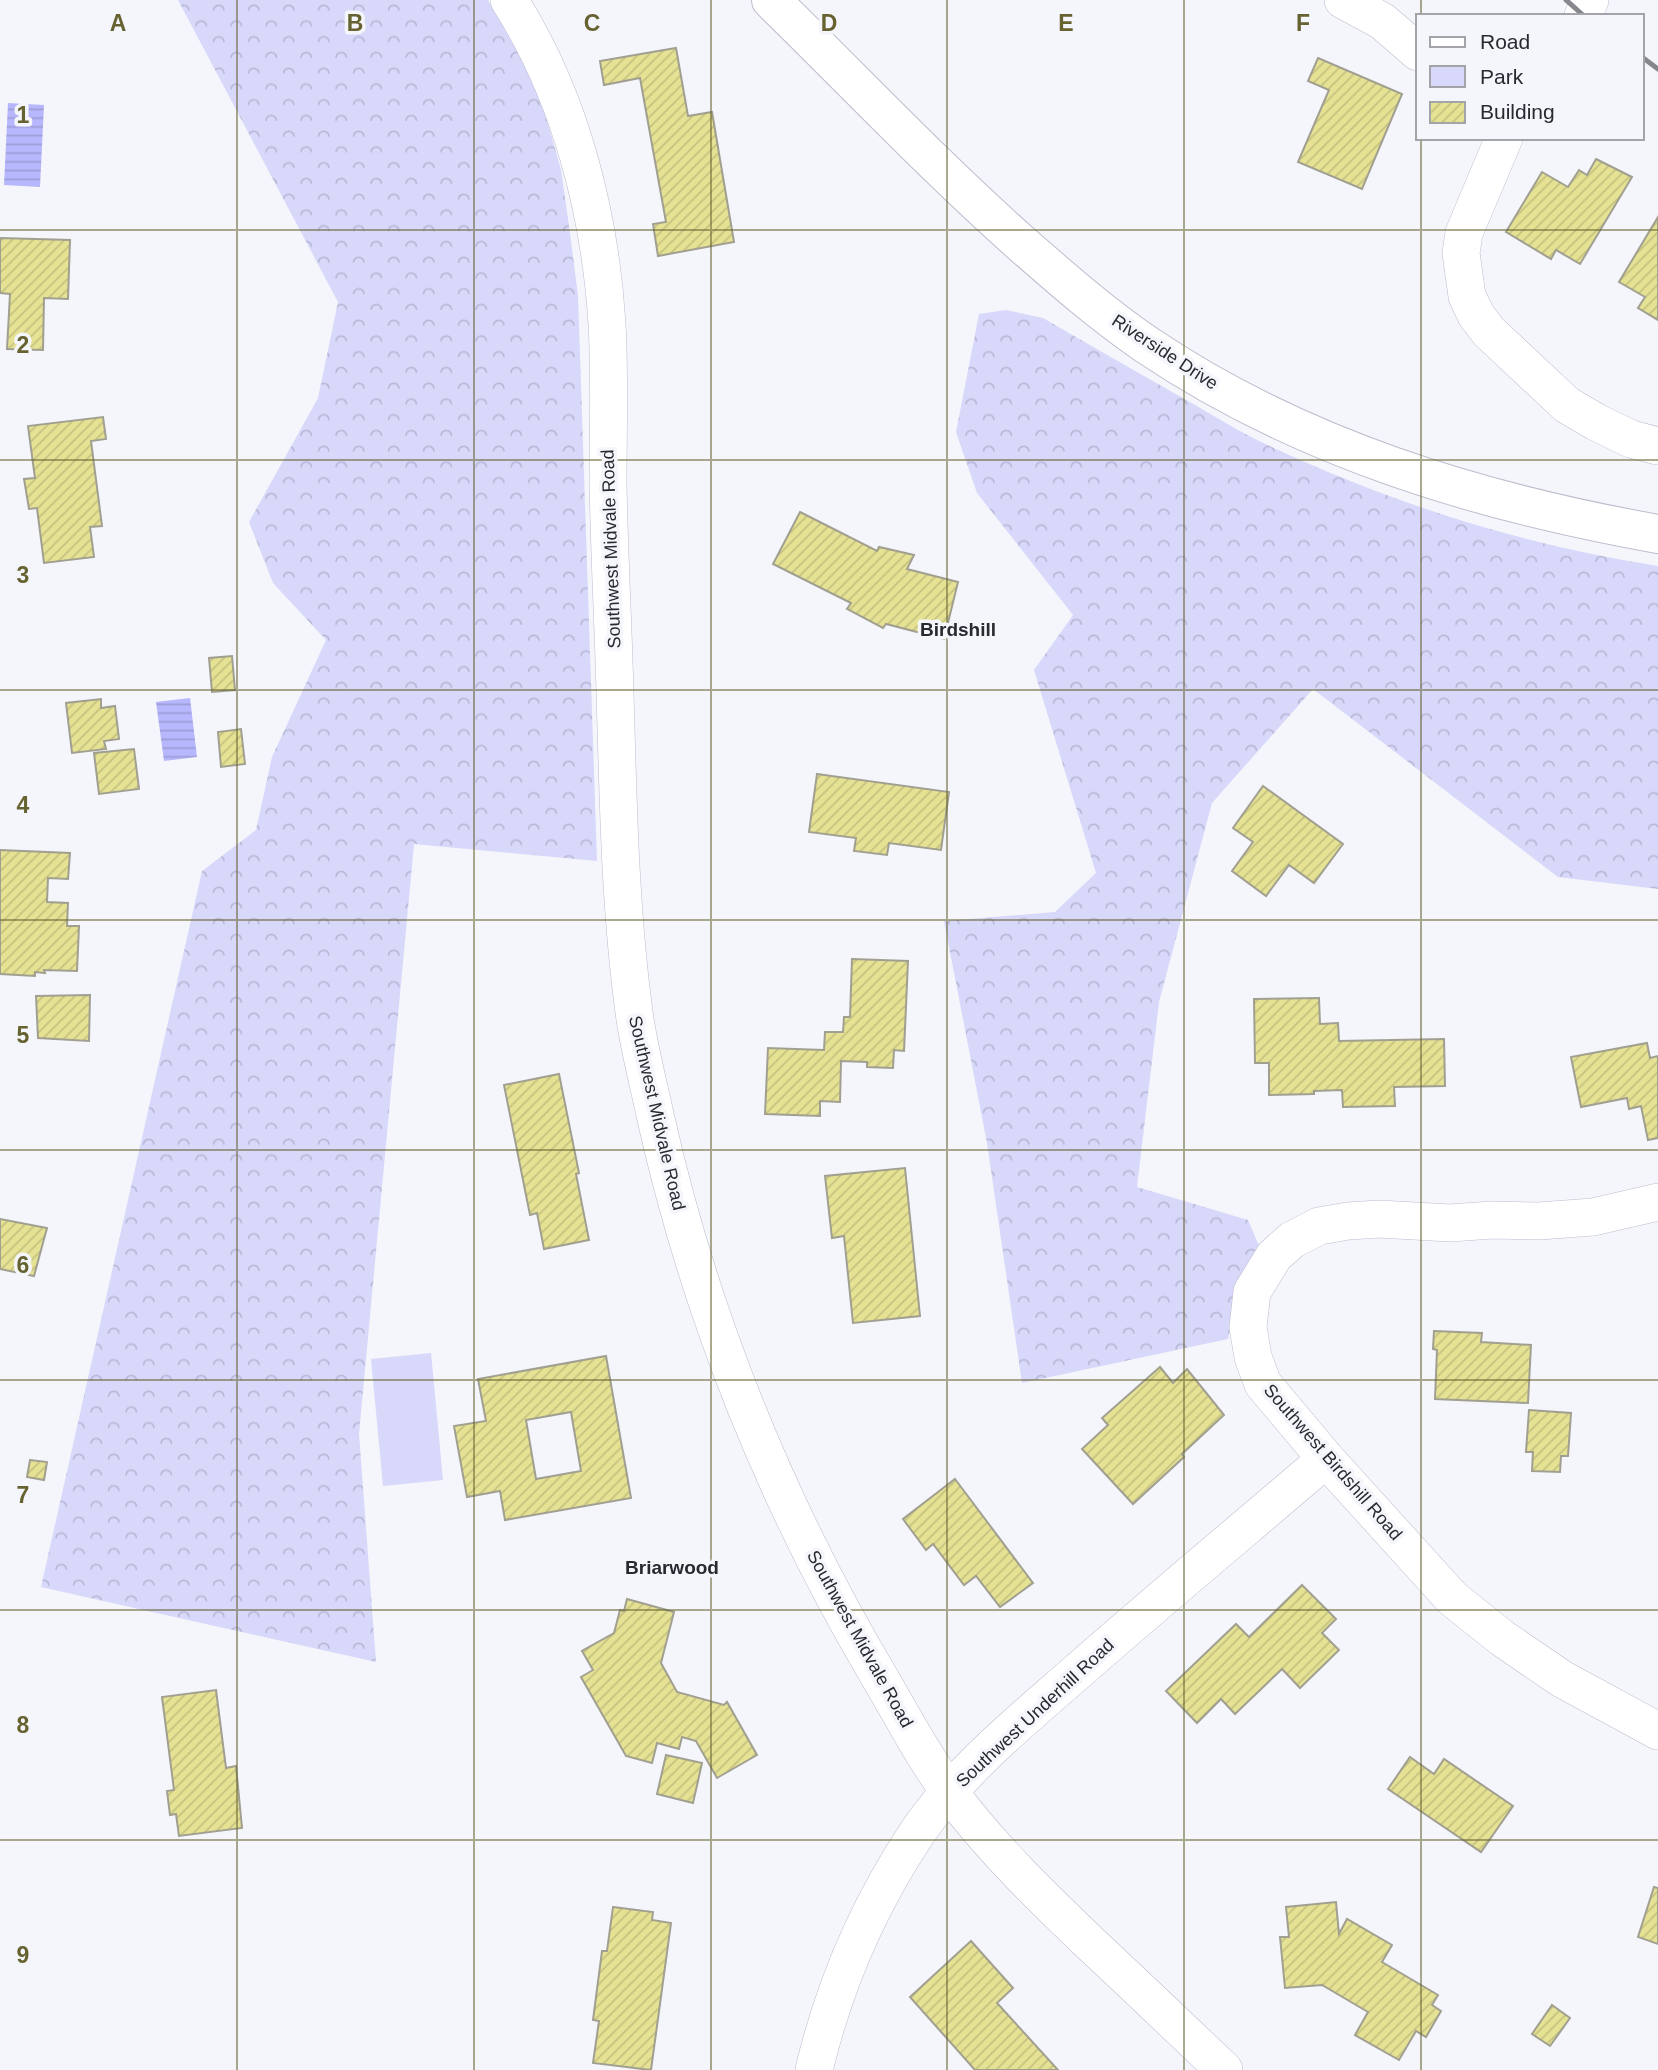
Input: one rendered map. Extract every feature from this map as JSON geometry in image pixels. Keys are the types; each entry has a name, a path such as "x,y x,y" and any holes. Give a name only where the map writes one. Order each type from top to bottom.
{"main road":[{"name":"Riverside Drive","path":"771,0 968,196 1056,274 1147,345 1207,382 1274,417 1380,463 1472,493 1615,527 1658,534"}],"street":[{"name":"Southwest Midvale Road","path":"509,0 551,78 569,127 584,180 597,244 607,323 609,503 621,861 627,956 636,1027 666,1162 716,1326 739,1390 779,1485 824,1578 856,1639 950,1793 1008,1861 1052,1906 1224,2070"},
{"path":"1343,0 1382,21 1416,50"},
{"path":"1503,140 1464,233 1461,253 1467,296 1476,315 1489,332 1567,405 1631,439 1658,446"},
{"name":"Southwest Birdshill Road","path":"1658,1202 1592,1217 1539,1221 1450,1223 1379,1220 1319,1226 1292,1240 1274,1256 1252,1293 1248,1327 1253,1357 1263,1384 1326,1459 1452,1598 1502,1638 1562,1679 1658,1731"},
{"name":"Southwest Underhill Road","path":"814,2070 841,1980 874,1908 918,1832 950,1793 971,1769 1040,1704 1326,1459"}],"green space":[{"path":"178,0 488,0 524,63 545,113 561,170 578,296 597,861 414,844 359,1434 376,1662 41,1587 202,871 256,830 272,757 326,640 273,583 249,522 318,398 338,302"},
{"path":"1006,310 1043,318 1251,437 1355,483 1504,533 1658,566 1658,889 1558,877 1313,689 1212,803 1159,1002 1137,1187 1248,1220 1262,1253 1235,1306 1228,1339 1022,1383 987,1143 944,921 1055,912 1096,873 1034,670 1073,615 977,493 956,432 979,314"},
{"path":"431,1353 443,1480 383,1486 371,1359"}],"water":[{"path":"8,103 44,105 40,187 4,185"},
{"path":"190,698 197,757 164,761 156,702"}],"building":[{"path":"676,48 688,116 712,112 734,242 658,256 653,224 666,222 640,78 604,85 600,61"},
{"path":"1318,58 1402,94 1362,189 1298,162 1329,90 1308,81"},
{"path":"1596,159 1632,177 1580,264 1556,250 1551,259 1506,232 1542,172 1568,187 1579,170 1587,175"},
{"path":"1658,217 1658,320 1638,308 1645,297 1619,282"},
{"path":"0,238 70,240 68,299 44,298 43,350 7,349 10,294 0,293"},
{"path":"103,417 106,439 91,441 102,526 90,527 94,557 44,563 37,508 29,509 24,479 35,478 28,426"},
{"path":"800,512 877,551 879,547 914,555 907,569 958,582 944,639 886,624 883,628 847,609 851,603 773,564"},
{"path":"232,656 235,690 212,692 209,658"},
{"path":"101,699 101,708 115,706 119,739 104,741 106,749 72,753 66,703"},
{"path":"241,729 245,764 221,767 218,732"},
{"path":"134,749 139,789 99,794 94,753"},
{"path":"817,774 949,792 941,850 889,843 887,855 854,851 856,838 809,832"},
{"path":"1263,786 1343,844 1314,883 1289,865 1266,896 1232,871 1253,842 1233,828"},
{"path":"0,850 70,853 68,879 48,878 47,902 68,903 67,926 79,926 77,971 44,970 45,973 35,972 35,976 0,974"},
{"path":"852,959 908,961 904,1051 894,1050 893,1068 867,1067 867,1062 841,1061 840,1102 820,1101 820,1116 765,1114 768,1048 824,1050 825,1032 843,1032 844,1017 850,1017"},
{"path":"90,995 89,1041 38,1038 36,996"},
{"path":"1319,998 1320,1024 1338,1023 1339,1041 1444,1039 1445,1086 1394,1087 1395,1106 1343,1107 1342,1090 1269,1095 1269,1063 1255,1063 1254,999"},
{"path":"1647,1043 1650,1058 1658,1056 1658,1138 1648,1140 1641,1106 1629,1109 1627,1098 1581,1107 1571,1057"},
{"path":"559,1074 589,1240 544,1249 537,1213 530,1215 504,1085"},
{"path":"905,1168 920,1316 853,1323 844,1236 832,1238 825,1176"},
{"path":"0,1219 47,1228 34,1276 0,1269"},
{"path":"1434,1331 1482,1333 1481,1342 1531,1345 1528,1403 1435,1399 1437,1350 1433,1349"},
{"path":"606,1356 631,1498 505,1520 500,1491 467,1497 454,1426 486,1421 478,1379","holes":["571,1412 581,1471 536,1479 526,1420"]},
{"path":"1160,1367 1173,1383 1187,1369 1224,1415 1133,1504 1082,1449 1108,1425 1102,1418"},
{"path":"1529,1410 1571,1413 1568,1456 1561,1456 1560,1472 1532,1471 1533,1452 1526,1452"},
{"path":"30,1460 47,1462 44,1480 27,1477"},
{"path":"955,1479 1033,1583 1000,1607 976,1576 964,1585 933,1544 926,1550 903,1519"},
{"path":"1302,1585 1336,1619 1322,1633 1339,1650 1300,1688 1282,1669 1235,1714 1221,1699 1197,1723 1166,1691 1236,1624 1249,1637"},
{"path":"627,1599 674,1612 661,1663 677,1692 724,1705 727,1702 757,1755 717,1778 696,1741 682,1737 679,1749 657,1743 652,1763 626,1756 581,1677 593,1670 582,1651 614,1633 620,1610 624,1611"},
{"path":"216,1690 226,1768 236,1766 242,1828 179,1836 176,1814 170,1815 167,1791 174,1790 162,1697"},
{"path":"666,1755 702,1763 693,1803 657,1794"},
{"path":"1410,1757 1434,1774 1444,1759 1513,1806 1481,1852 1388,1789"},
{"path":"1654,1887 1658,1888 1658,1944 1638,1937"},
{"path":"1336,1902 1339,1934 1347,1919 1392,1945 1382,1962 1438,1995 1432,2005 1441,2011 1426,2037 1416,2031 1399,2060 1355,2035 1368,2012 1322,1985 1285,1988 1280,1937 1289,1937 1286,1907"},
{"path":"613,1907 653,1912 652,1920 671,1923 651,2070 593,2063 599,2021 593,2020 602,1951 607,1951"},
{"path":"971,1941 1013,1988 997,2003 1058,2070 975,2070 910,1997"},
{"path":"1552,2005 1570,2018 1550,2046 1532,2034"}],"railway":[{"path":"1566,0 1582,14"},
{"path":"1644,58 1658,69"}],"district":[{"name":"Birdshill","path":"958,629"},
{"name":"Briarwood","path":"672,1567"}]}
